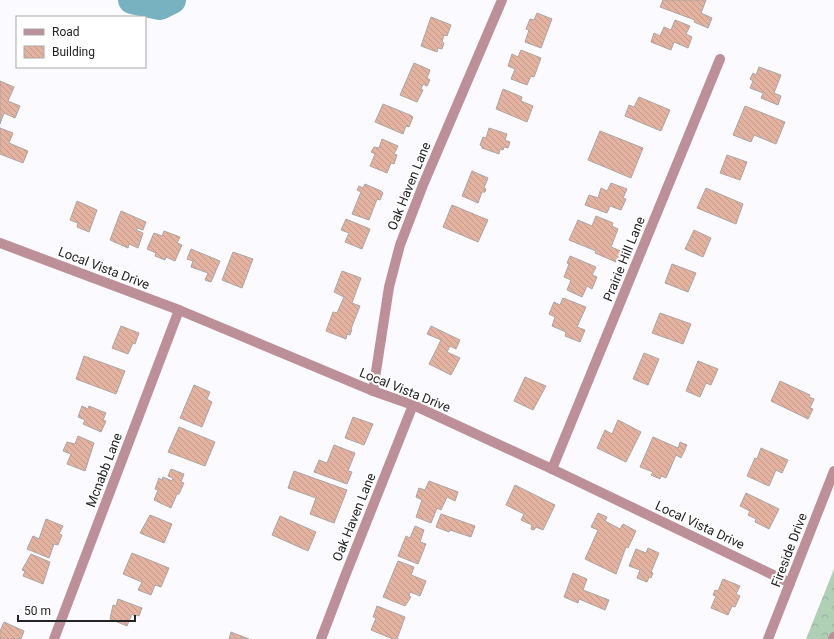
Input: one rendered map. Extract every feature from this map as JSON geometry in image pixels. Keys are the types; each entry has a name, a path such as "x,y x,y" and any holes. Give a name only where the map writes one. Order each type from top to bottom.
{"street":[{"name":"Oak Haven Lane","path":"373,391 389,287 400,245 423,185 502,0"},
{"name":"Prairie Hill Lane","path":"552,469 720,59"},
{"name":"Local Vista Drive","path":"0,243 179,310 373,391 413,405 790,582"},
{"name":"Mcnabb Lane","path":"54,639 179,310"},
{"name":"Oak Haven Lane","path":"321,639 413,405"},
{"name":"Fireside Drive","path":"768,639 834,471"},
{"path":"824,495 834,499"}],"green space":[{"path":"834,569 834,639 806,639"}],"building":[{"path":"663,0 706,0 701,13 712,18 708,28 694,22 695,20 660,7"},
{"path":"537,13 552,19 541,48 525,42 529,30 526,29 530,19 534,20"},
{"path":"431,17 451,25 447,36 444,35 442,49 438,48 437,52 421,46"},
{"path":"675,20 690,26 686,34 692,37 688,48 674,42 671,50 651,42 654,33 660,36 664,27 671,30"},
{"path":"521,50 541,58 534,77 531,76 527,85 511,79 515,69 508,66 512,54 518,57"},
{"path":"414,63 430,70 427,78 430,80 427,86 423,84 421,89 423,90 417,102 400,95"},
{"path":"759,67 781,75 774,93 781,96 778,105 761,98 763,93 750,88 753,81 750,79 753,73 756,75"},
{"path":"0,81 14,87 8,101 20,106 15,118 4,113 0,124"},
{"path":"503,89 522,97 521,101 533,106 527,122 496,109"},
{"path":"639,97 670,110 661,131 625,116 629,105 634,107"},
{"path":"383,104 413,117 409,127 406,126 403,134 375,122"},
{"path":"745,106 785,122 776,144 754,135 751,142 733,135"},
{"path":"0,128 13,133 9,143 28,151 23,163 0,154"},
{"path":"489,128 507,134 505,140 510,142 508,148 504,147 503,150 500,149 499,154 482,148 480,145 483,137 486,138"},
{"path":"600,131 643,148 631,178 588,160"},
{"path":"382,139 398,146 394,154 397,155 394,164 391,163 387,173 370,166 375,154 371,152 374,147 379,148"},
{"path":"727,155 747,162 740,180 720,173"},
{"path":"472,171 488,178 484,188 486,189 485,192 482,192 478,203 462,196"},
{"path":"611,183 627,189 623,198 626,199 621,210 610,206 607,213 585,205 589,195 598,198 601,188 607,191"},
{"path":"365,184 383,193 380,200 377,199 369,220 352,214 361,192 357,190 359,186 363,188"},
{"path":"706,188 743,204 736,224 697,208"},
{"path":"77,201 97,210 89,232 77,227 78,223 70,220"},
{"path":"452,205 488,220 478,242 443,227"},
{"path":"121,211 146,222 143,230 137,228 136,230 143,233 138,248 129,244 128,248 110,240"},
{"path":"596,216 613,223 612,226 618,229 611,247 621,251 616,262 595,253 596,251 569,240 578,220 592,226"},
{"path":"346,219 370,229 362,249 345,242 349,233 341,230"},
{"path":"694,230 711,238 703,257 685,249"},
{"path":"164,231 180,237 177,243 182,245 175,261 166,257 165,260 155,256 156,253 147,249 154,233 162,236"},
{"path":"191,249 220,261 211,282 205,280 208,273 191,267 193,261 187,259"},
{"path":"233,252 253,259 242,288 222,280"},
{"path":"570,256 596,267 592,275 597,277 592,289 587,286 582,297 567,290 571,280 564,277 569,264 567,263"},
{"path":"672,264 696,273 688,292 665,283"},
{"path":"342,271 361,278 352,303 360,306 350,335 347,334 346,339 326,331 333,312 337,313 344,297 334,292"},
{"path":"563,298 586,307 577,327 585,330 580,342 565,336 566,332 552,326 555,317 549,314 554,302 560,305"},
{"path":"660,313 691,324 683,344 652,333"},
{"path":"121,326 139,333 135,344 133,343 128,354 112,348"},
{"path":"431,326 460,340 456,349 450,346 447,352 460,358 451,375 429,364 441,340 427,334"},
{"path":"644,353 659,359 648,385 633,379"},
{"path":"84,356 125,371 116,394 76,379"},
{"path":"698,361 718,369 711,385 706,383 700,397 686,391"},
{"path":"525,377 546,386 533,410 514,401"},
{"path":"780,381 810,395 809,397 814,399 810,408 813,409 808,419 771,401"},
{"path":"194,385 210,392 207,399 212,402 202,427 180,418"},
{"path":"82,406 88,409 89,406 106,413 103,420 106,421 101,432 83,424 85,420 78,417"},
{"path":"353,417 373,424 364,445 345,438"},
{"path":"618,420 641,432 626,462 597,448 605,430 612,434"},
{"path":"179,427 215,442 205,466 168,452"},
{"path":"78,436 94,443 85,471 67,464 71,454 63,451 67,442 75,444"},
{"path":"653,437 678,448 680,442 687,445 681,458 676,455 666,478 661,476 660,479 651,475 653,472 640,467"},
{"path":"334,445 355,453 348,471 352,472 347,484 314,472 319,460 327,463"},
{"path":"761,448 788,460 782,473 776,470 769,486 747,476 755,458 757,459"},
{"path":"171,469 184,474 181,482 184,483 171,508 154,500 158,490 155,489 159,478 162,480 163,477 172,481 173,478 168,476"},
{"path":"294,471 347,490 334,523 310,514 316,498 288,488"},
{"path":"429,481 458,492 455,501 447,497 441,510 437,508 431,523 416,517 422,500 416,497 419,488 425,490"},
{"path":"515,485 555,505 543,530 536,527 534,530 531,529 532,525 521,520 524,514 506,505"},
{"path":"746,493 779,509 769,529 755,522 756,519 748,515 750,511 740,506"},
{"path":"598,513 607,517 605,521 620,529 623,524 636,531 628,548 626,547 616,574 585,559 598,530 591,527"},
{"path":"441,514 475,526 471,537 450,530 449,532 436,527"},
{"path":"150,515 172,524 164,543 140,533"},
{"path":"280,516 316,532 308,551 272,535"},
{"path":"46,519 63,526 59,534 62,535 58,545 54,544 49,558 27,549 33,536 39,539"},
{"path":"415,526 424,530 420,542 426,544 418,564 398,556 406,536 410,538"},
{"path":"648,548 659,553 651,572 653,573 651,578 649,577 647,582 637,578 640,570 629,566 636,549 646,553"},
{"path":"132,553 169,568 161,587 155,585 151,595 138,590 142,582 123,574"},
{"path":"31,554 50,562 43,584 23,576 25,571 22,570"},
{"path":"398,561 414,567 411,575 426,581 420,596 410,592 409,596 411,597 405,606 383,597"},
{"path":"573,573 587,579 583,590 609,600 605,610 579,599 578,603 564,597"},
{"path":"723,579 740,586 736,594 740,596 735,607 732,606 728,615 711,608 716,596 713,595 715,590 718,591"},
{"path":"118,599 142,608 139,616 136,615 135,617 132,614 127,626 110,619 113,605 116,606"},
{"path":"377,606 405,617 397,639 393,639 371,630 376,618 373,617"},
{"path":"4,622 24,631 21,639 0,639 0,631"},
{"path":"231,632 249,639 229,639"}],"waterway":[{"path":"132,0 160,6 172,0"}]}
